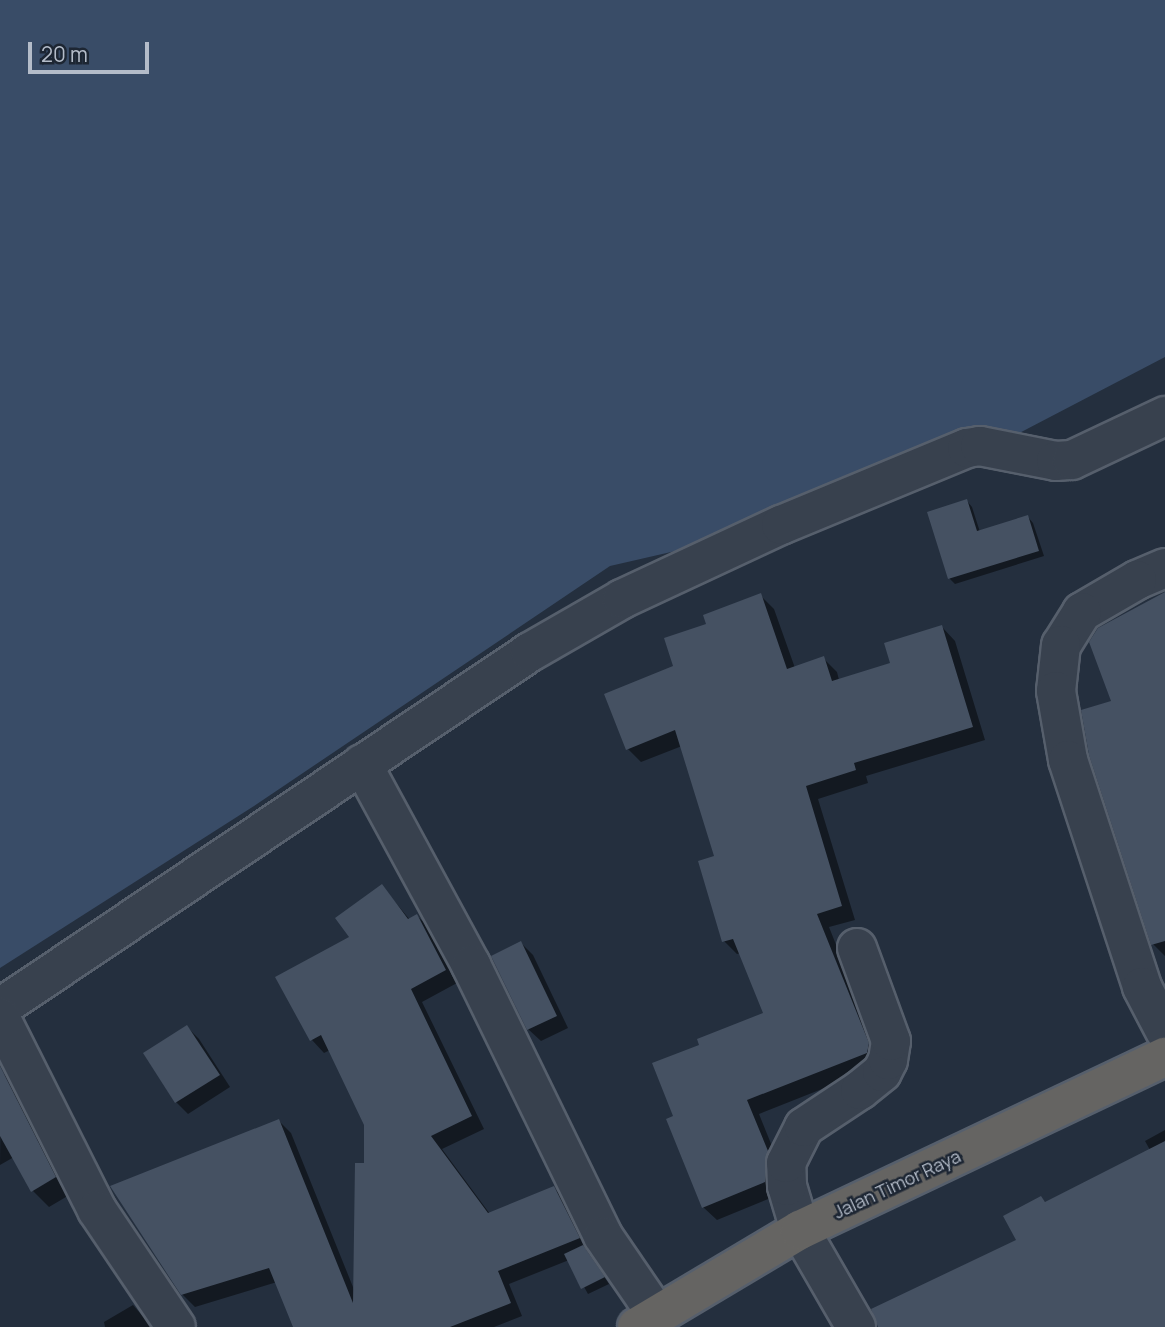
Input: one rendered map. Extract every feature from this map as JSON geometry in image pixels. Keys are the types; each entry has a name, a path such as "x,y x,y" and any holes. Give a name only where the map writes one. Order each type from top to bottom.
{"highway":[{"name":"Jalan Timor Raya","path":"647,1321 800,1230 1165,1057"}],"street":[{"path":"0,1008 530,652 622,599 781,524 967,448 980,446 1056,461 1072,460 1165,416"},
{"path":"1165,568 1136,580 1082,612 1061,645 1056,691 1068,760 1142,986 1165,1031"},
{"path":"362,764 471,965 647,1321"},
{"path":"856,1327 800,1230 787,1186 786,1163 804,1127 860,1090 882,1072 888,1060 891,1041 857,948"},
{"path":"0,1017 97,1210 176,1327"}],"water":[{"path":"0,0 1165,0 1165,357 1002,442 732,538 610,566 254,806 0,968"}],"building":[{"path":"967,499 977,531 1028,515 1039,551 948,579 927,512"},
{"path":"1165,592 1165,941 1151,945 1089,755 1081,710 1111,701 1089,642 1098,628"},
{"path":"761,593 787,669 824,656 832,681 890,663 884,643 942,625 973,727 854,763 856,770 806,786 842,906 817,914 869,1043 867,1053 747,1100 768,1151 765,1182 702,1208 666,1119 673,1116 652,1063 699,1045 697,1039 763,1013 733,939 722,942 698,861 714,856 675,730 626,750 604,694 673,666 664,638 706,624 703,615"},
{"path":"382,884 408,919 417,914 446,970 411,989 472,1116 431,1136 488,1213 554,1186 580,1238 498,1271 511,1303 450,1327 293,1327 269,1268 181,1295 110,1186 279,1119 353,1303 355,1163 364,1163 364,1125 321,1035 310,1041 275,977 349,937 335,918"},
{"path":"521,941 557,1016 527,1030 491,956"},
{"path":"187,1025 220,1075 175,1103 143,1053"},
{"path":"0,1066 56,1177 31,1192 0,1136"},
{"path":"1165,1141 1165,1327 878,1327 871,1309 1016,1240 1003,1216 1041,1196 1045,1202"},
{"path":"583,1245 605,1277 581,1289 564,1254"}]}
